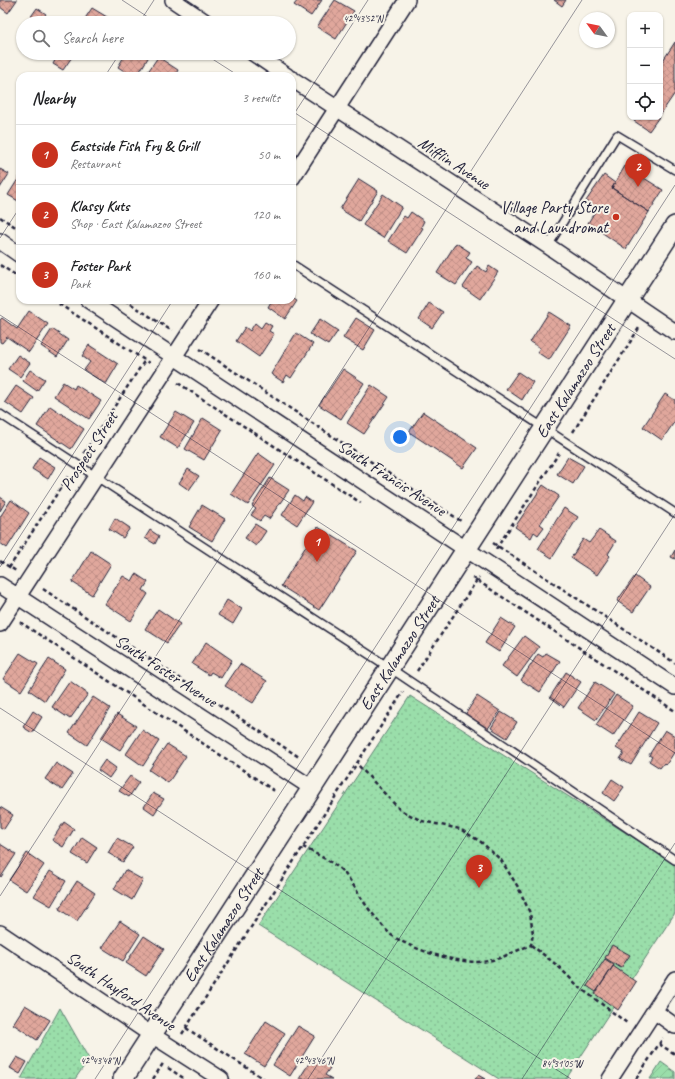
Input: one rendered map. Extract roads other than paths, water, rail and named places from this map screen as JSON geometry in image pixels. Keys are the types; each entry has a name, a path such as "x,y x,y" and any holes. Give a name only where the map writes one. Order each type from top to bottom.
{"street":[{"path":"173,0 197,16"},
{"path":"296,172 407,0"},
{"path":"264,60 282,72"},
{"name":"Mifflin Avenue","path":"296,82 548,246 675,332"},
{"name":"East Kalamazoo Street","path":"123,1079 675,226"},
{"path":"0,241 16,252"},
{"name":"South Francis Avenue","path":"94,304 675,687"},
{"name":"Prospect Street","path":"3,618 208,304"},
{"name":"South Foster Avenue","path":"0,585 312,788"},
{"name":"South Hayford Avenue","path":"0,933 152,1035 221,1079"},
{"path":"610,1079 675,979"},
{"path":"654,1012 674,1025"}],"lane":[{"path":"548,246 617,135 675,170"},
{"path":"296,267 675,513"},
{"path":"0,414 390,668 675,860"}],"place":[{"name":"Klassy Kuts","path":"638,187"},
{"name":"Village Party Store and Laundromat","path":"616,217"},
{"name":"Eastside Fish Fry & Grill","path":"317,562"},
{"name":"Foster Park","path":"479,888"}]}
